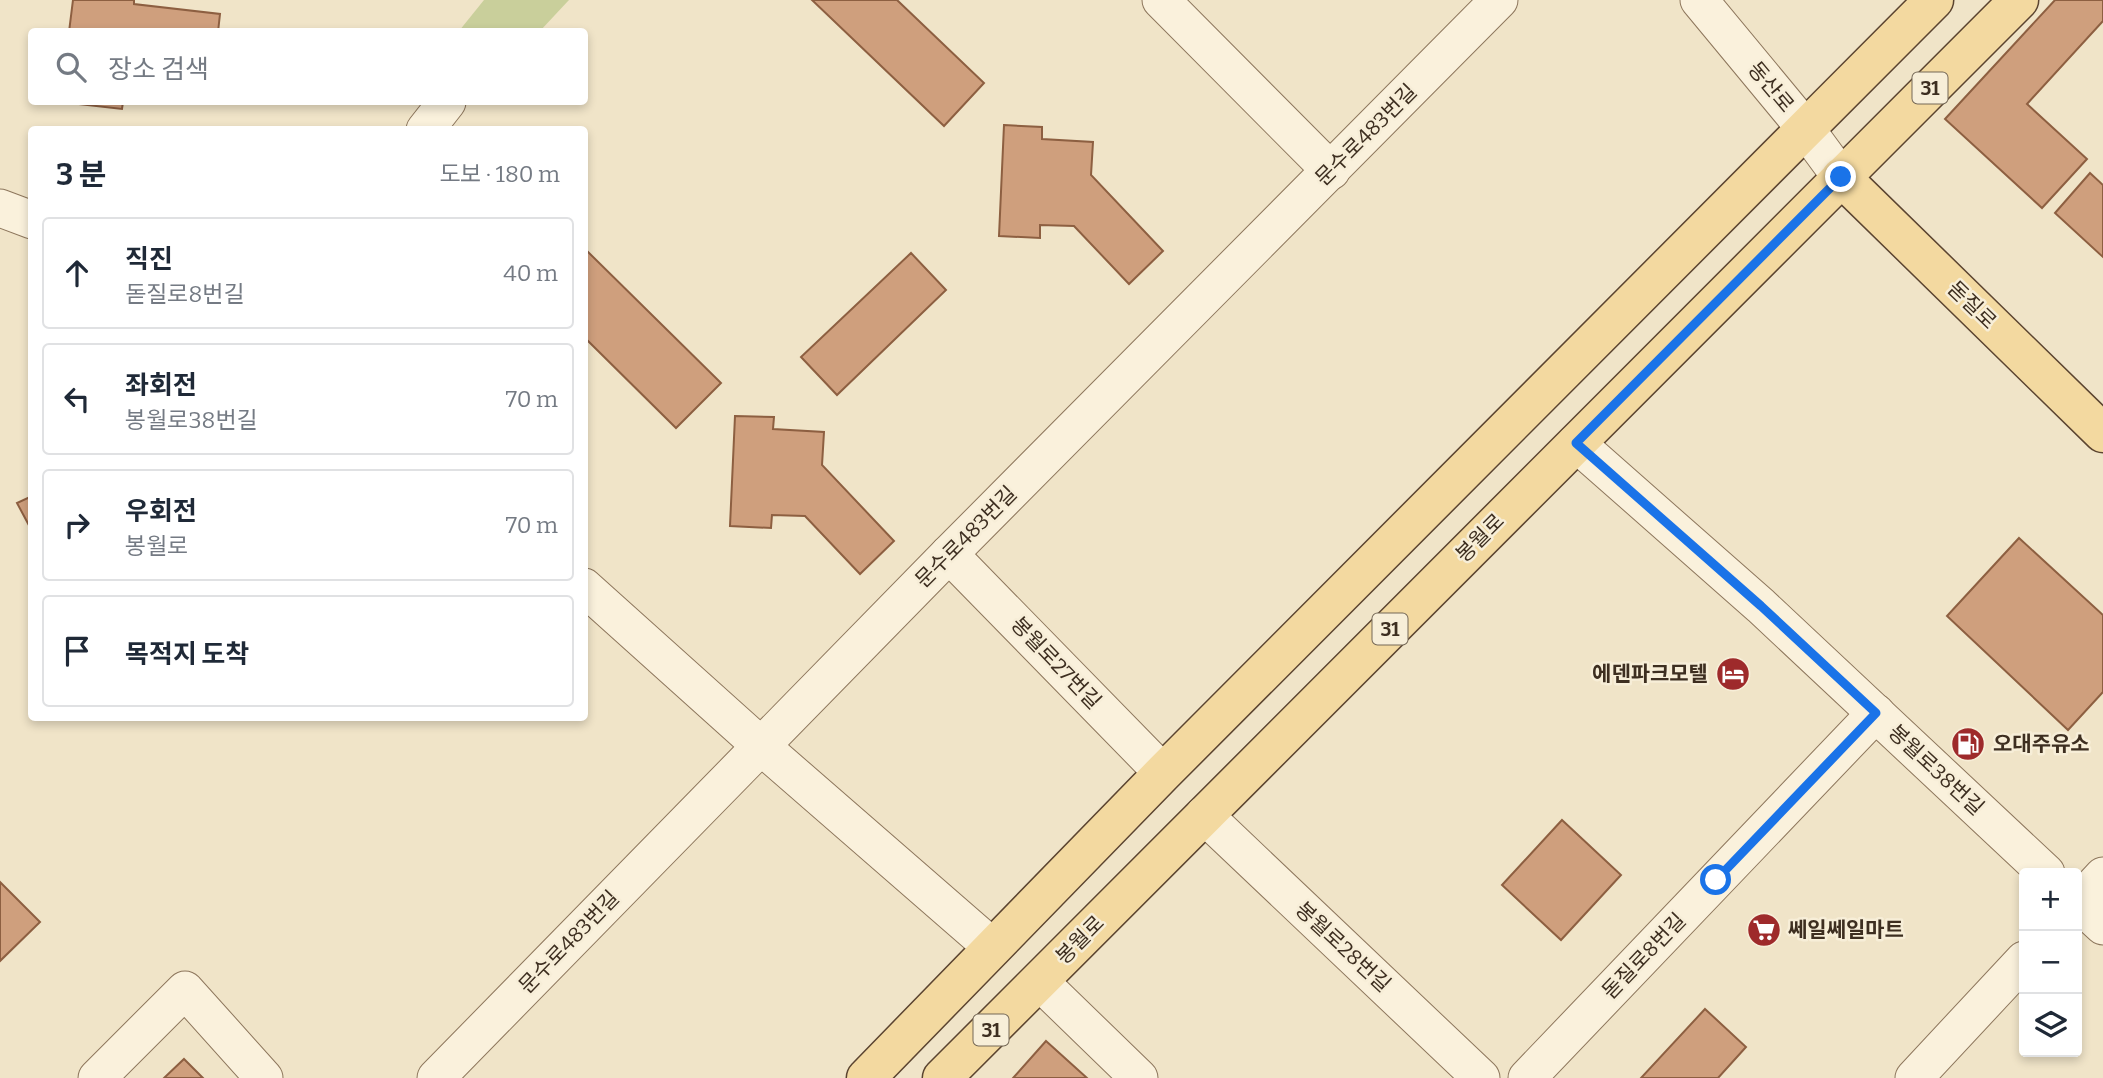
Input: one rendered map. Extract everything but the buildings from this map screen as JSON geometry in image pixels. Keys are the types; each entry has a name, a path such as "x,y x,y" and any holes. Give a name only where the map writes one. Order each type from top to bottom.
{"main road":[{"path":"866,1078 1163,773 1934,0"},
{"name":"봉월로","path":"942,1078 2019,0"},
{"name":"돋질로","path":"1841,177 2103,433"},
{"path":"1603,330 1621,315 1636,309 1648,308 1660,314 1669,326 1667,341 1660,355 1645,373"}],"street":[{"path":"1161,0 1331,171"},
{"name":"문수로483번길","path":"436,1078 948,554 1499,0"},
{"name":"동산로","path":"1699,0 1805,128 1841,177"},
{"path":"428,126 445,105"},
{"path":"0,208 28,218"},
{"name":"봉월로38번길","path":"1576,443 1761,606 2041,868"},
{"name":"봉월로27번길","path":"948,554 1163,773"},
{"path":"588,591 992,947"},
{"name":"돋질로8번길","path":"1527,1078 1876,713"},
{"name":"봉월로28번길","path":"1204,815 1481,1078"},
{"path":"2084,909 2103,876"},
{"path":"1914,1078 2019,965"},
{"path":"1039,981 1139,1078"},
{"path":"97,1078 185,990 264,1078"}],"green space":[{"path":"484,0 569,0 543,28 461,28"}],"place":[{"name":"에덴파크모텔","path":"1733,674"},
{"name":"오대주유소","path":"1968,744"},
{"name":"쎄일쎄일마트","path":"1764,930"}],"route":[{"path":"1716,880 1876,713 1761,606 1576,443 1841,177"}]}
